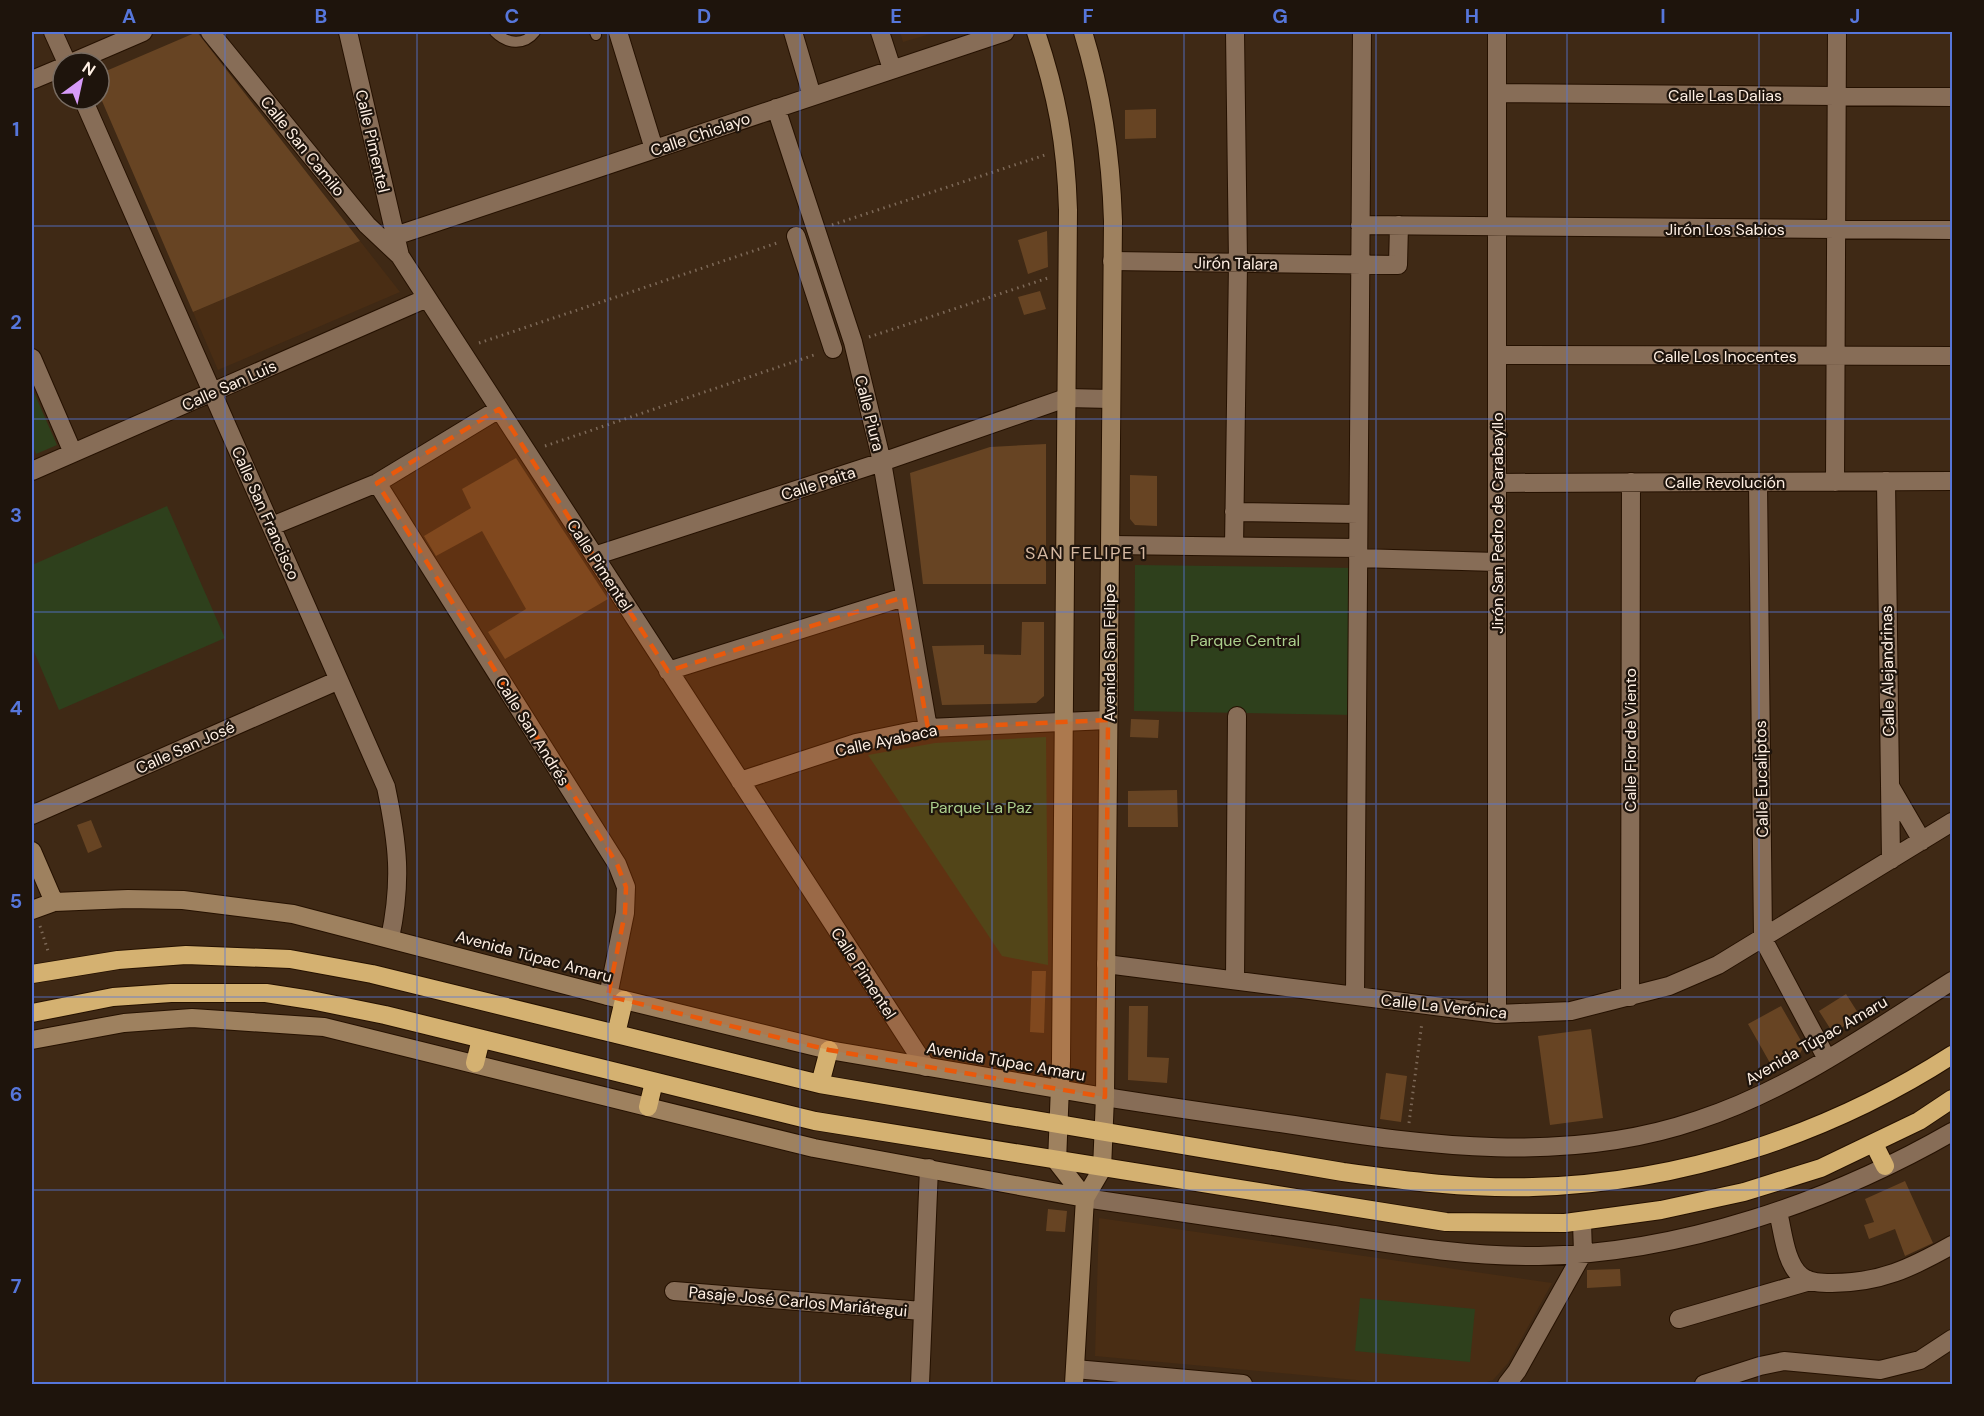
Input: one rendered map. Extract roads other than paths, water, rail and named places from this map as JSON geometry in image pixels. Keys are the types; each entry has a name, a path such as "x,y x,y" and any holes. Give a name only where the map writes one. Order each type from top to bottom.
{"highway":[{"path":"32,974 118,960 186,955 290,959 372,974 820,1084 1059,1126 1404,1181 1475,1187 1585,1184 1726,1158 1773,1143 1857,1109 1953,1055"},
{"path":"32,1013 113,997 171,993 267,993 356,1009 815,1121 1057,1162 1446,1222 1512,1224 1582,1222 1661,1210 1744,1192 1821,1168 1874,1144 1953,1099"},
{"path":"616,998 616,1034"},
{"path":"474,1063 481,1039"},
{"path":"820,1084 829,1050"},
{"path":"648,1107 654,1082"},
{"path":"1874,1144 1885,1167"}],"street":[{"path":"53,32 63,51"},
{"path":"98,51 143,32"},
{"name":"Calle San Camilo","path":"210,32 367,225 400,256"},
{"name":"Calle Pimentel","path":"348,32 400,256 926,1067"},
{"path":"618,32 654,149"},
{"path":"793,32 812,96"},
{"path":"880,32 892,69"},
{"name":"Calle Chiclayo","path":"395,236 1005,32"},
{"path":"1036,32 1054,86 1067,179 1061,1091 1057,1162 1085,1198"},
{"name":"Avenida San Felipe","path":"1083,32 1095,71 1112,177 1105,1097 1102,1169"},
{"path":"1234,547 1238,263 1235,32"},
{"path":"1355,996 1362,32"},
{"name":"Jirón San Pedro de Carabayllo","path":"1497,32 1497,1014"},
{"path":"1835,482 1837,32"},
{"path":"32,80 51,72"},
{"name":"Calle Las Dalias","path":"1497,93 1953,97"},
{"name":"Calle Piura","path":"777,108 853,342 882,462 928,728"},
{"name":"Calle San Francisco","path":"88,111 386,787 399,862 398,901 390,938"},
{"name":"Jirón Los Sabios","path":"1360,225 1953,230"},
{"name":"Jirón Talara","path":"1112,261 1398,265 1399,225"},
{"path":"796,236 833,349"},
{"name":"Calle San Luis","path":"32,471 427,298"},
{"name":"Calle Los Inocentes","path":"1497,356 1953,356"},
{"path":"32,358 73,453"},
{"name":"Calle Paita","path":"594,555 882,462 1066,398 1111,399"},
{"path":"272,526 377,483 499,410"},
{"name":"Calle Revolución","path":"1497,483 1953,481"},
{"name":"Calle Eucaliptos","path":"1758,482 1763,939 1827,1059"},
{"name":"Calle Alejandrinas","path":"1886,482 1888,783 1891,860"},
{"name":"Calle San Andrés","path":"377,483 617,864 626,887 616,998"},
{"name":"Calle Flor de Viento","path":"1630,997 1631,483"},
{"path":"1234,512 1358,514"},
{"path":"1110,545 1234,547 1497,562"},
{"path":"668,671 904,597"},
{"name":"Calle San José","path":"32,815 339,680"},
{"path":"1235,980 1237,716"},
{"name":"Calle Ayabaca","path":"740,781 856,743 928,728 1108,720"},
{"path":"1888,783 1922,841"},
{"name":"Calle La Verónica","path":"1106,964 1497,1014 1570,1011 1669,986 1718,965 1953,822"},
{"path":"32,851 54,902"},
{"name":"Avenida Túpac Amaru","path":"33,910 54,902 128,899 183,900 293,914 616,998 829,1050 1061,1091 1407,1142 1507,1149 1581,1144 1631,1136 1696,1121 1745,1102 1827,1059 1953,981"},
{"path":"32,1040 124,1023 192,1018 324,1027 814,1148 1085,1198 1462,1253 1539,1256 1583,1253 1694,1234 1778,1212 1885,1167 1953,1132"},
{"path":"920,1384 929,1168"},
{"path":"1102,1169 1085,1198 1075,1377 1243,1384"},
{"path":"1778,1212 1792,1264 1800,1275 1810,1281"},
{"path":"1507,1384 1517,1371 1583,1253 1582,1222"},
{"path":"1679,1319 1810,1281 1862,1283 1885,1278 1953,1245"},
{"name":"Pasaje José Carlos Mariátegui","path":"674,1292 922,1311"},
{"path":"1704,1384 1760,1366 1784,1361 1880,1370 1920,1360 1953,1339"}],"lane":[{"path":"495,32 501,38 517,42 535,32"}],"district":[{"name":"SAN FELIPE 1","path":"1086,553"}],"park label":[{"name":"Parque Central","path":"1245,640"},
{"name":"Parque La Paz","path":"981,807"}]}
